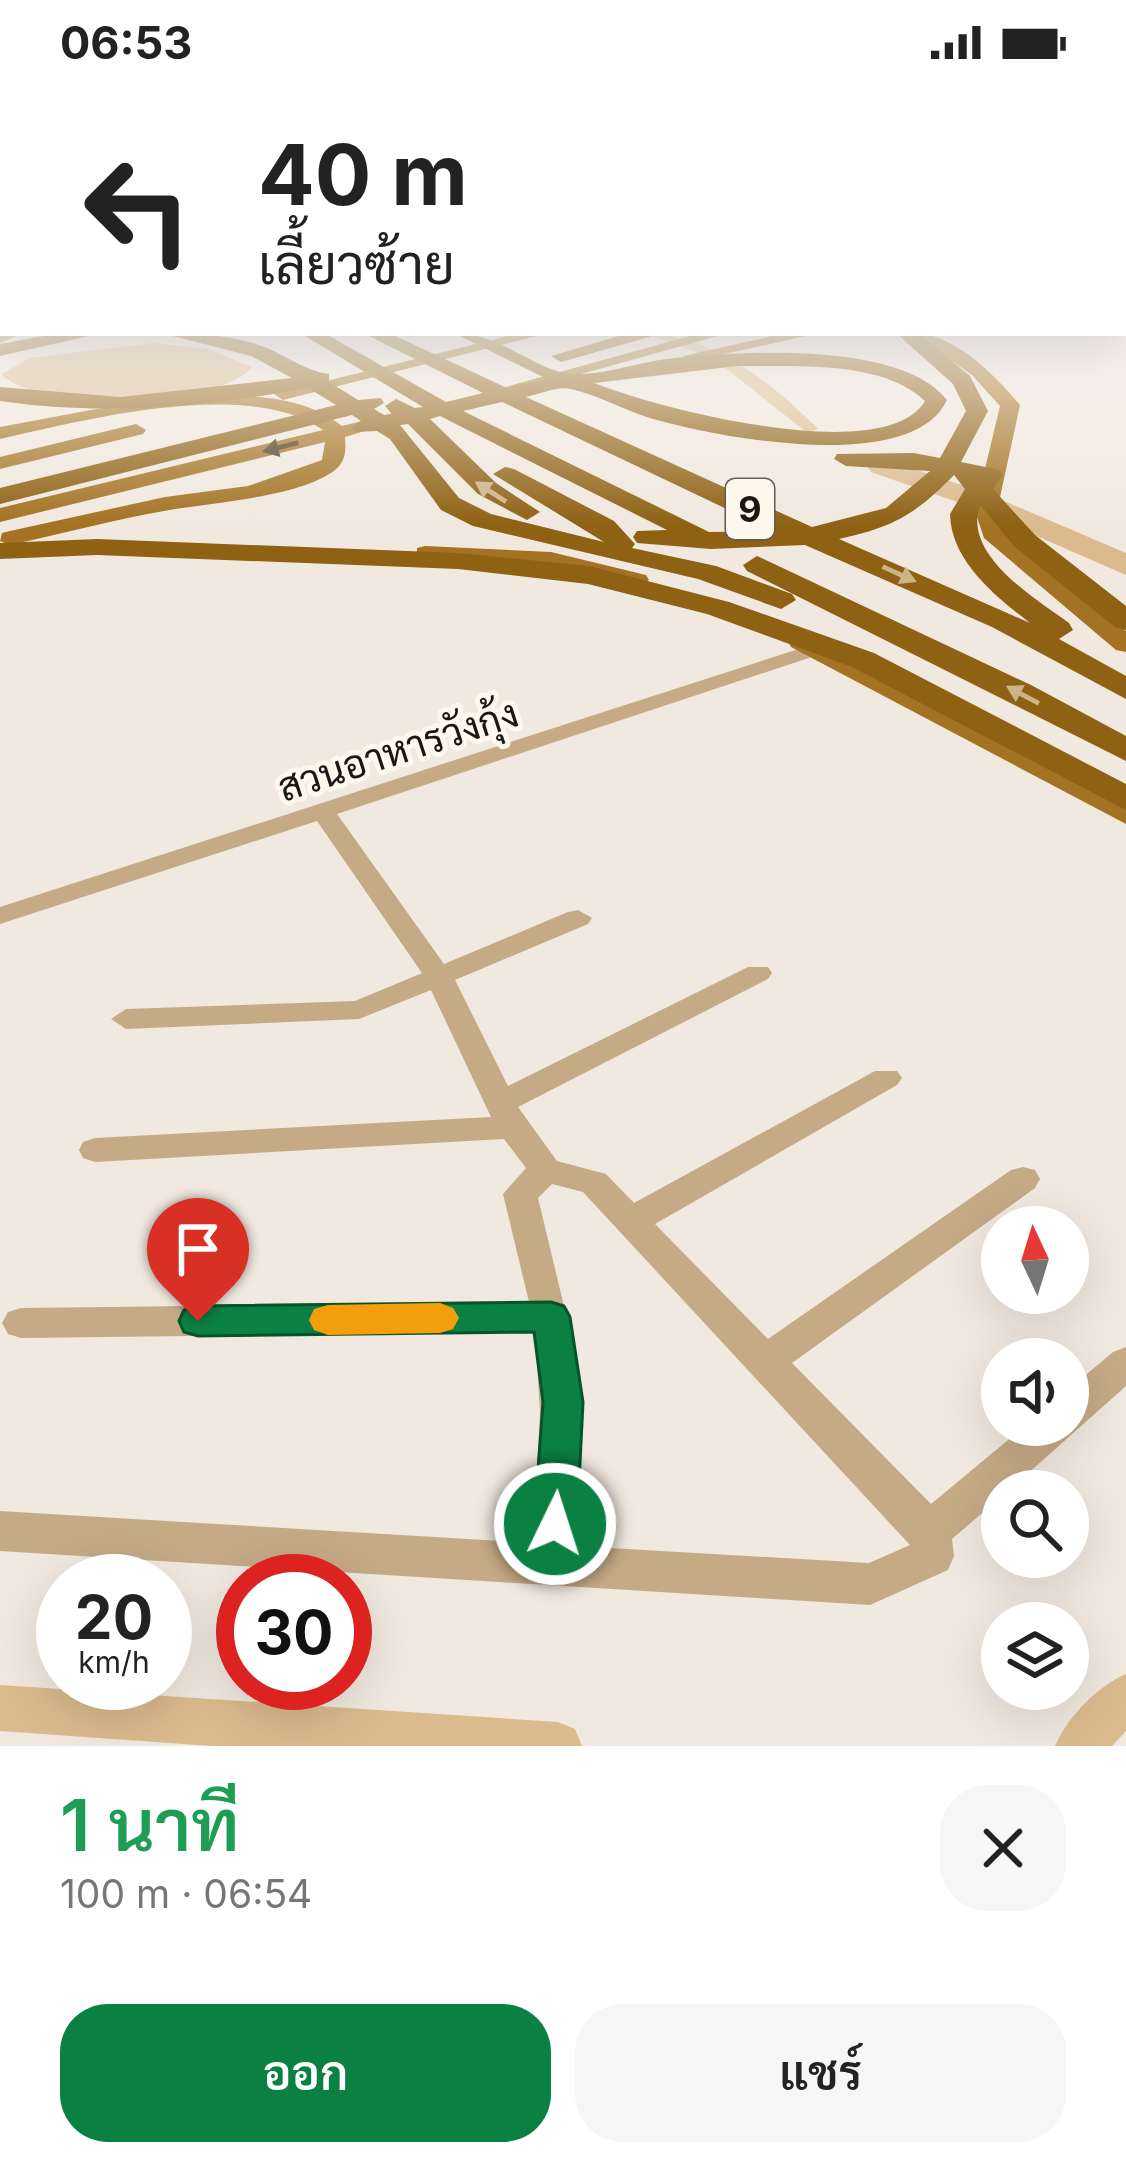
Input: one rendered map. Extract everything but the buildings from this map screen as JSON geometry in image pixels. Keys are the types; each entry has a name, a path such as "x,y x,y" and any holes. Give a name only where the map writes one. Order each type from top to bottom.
{"highway":[{"path":"291,371 321,386 366,422 398,434 450,504 505,528 758,590 1126,771"},
{"path":"313,371 321,386"},
{"path":"345,371 418,418 448,447 471,479 495,498 563,523 650,538 752,540 818,534 896,512 919,499 974,423 977,411 971,392 947,371"},
{"path":"0,394 82,403 184,398 363,371"},
{"name":"9","path":"371,371 476,428 1019,692 1126,750"},
{"path":"0,477 442,371"},
{"name":"9","path":"453,371 1003,621 1126,686"},
{"path":"0,496 503,371"},
{"path":"515,371 679,454 751,510"},
{"path":"550,371 694,436 847,447 982,496 962,521 968,544 990,573 1126,686"},
{"path":"328,421 366,422 638,371"},
{"path":"838,371 886,400 948,455 1025,541 1126,621"},
{"path":"847,447 910,426 925,418 936,400 929,390 910,380 879,371"},
{"path":"393,380 566,443 658,488 681,526"},
{"path":"476,428 500,471 604,527 618,552 650,574 739,603 781,623 813,647"},
{"name":"9","path":"751,510 830,570 968,632 1100,702 1126,709"},
{"path":"0,545 93,532 186,530 618,552"},
{"path":"0,545 458,561 539,567 605,579 752,618 863,660 1126,800"}],"main road":[{"path":"0,463 379,371"},
{"path":"0,515 571,371"},
{"path":"978,371 1010,406 1005,439 982,496 1014,555 1126,644"},
{"path":"0,433 129,410 229,401 283,404 328,421 334,430 336,453 330,464 312,474 250,491 165,504 0,545"},
{"path":"0,545 132,541 551,559 678,594 813,647 1126,814"}],"street":[{"name":"สวนอาหารวังกุ้ง","path":"0,916 813,647"},
{"path":"0,1531 870,1584 933,1556 930,1532 594,1184 546,1170 506,1115 440,978 323,812"},
{"path":"126,1019 359,1010 578,918"},
{"path":"95,1150 506,1115 758,973"},
{"path":"631,1221 886,1078"},
{"path":"546,1170 520,1194 524,1230 551,1317 563,1402 553,1564"},
{"path":"766,1361 1023,1179"},
{"path":"21,1323 551,1317"},
{"path":"1089,1396 1126,1364"},
{"path":"930,1532 1030,1446"}],"shaded area":[{"path":"247,371 205,390 128,400 50,395 1,374"}],"waterway":[{"path":"738,371 811,429"},
{"path":"881,466 973,498 1126,565"},
{"path":"1079,1746 1126,1697"},
{"path":"0,1708 558,1746"}],"slow traffic":[{"path":"328,1320 440,1318"}],"route":[{"path":"198,1321 551,1317 563,1402 555,1524"}]}
